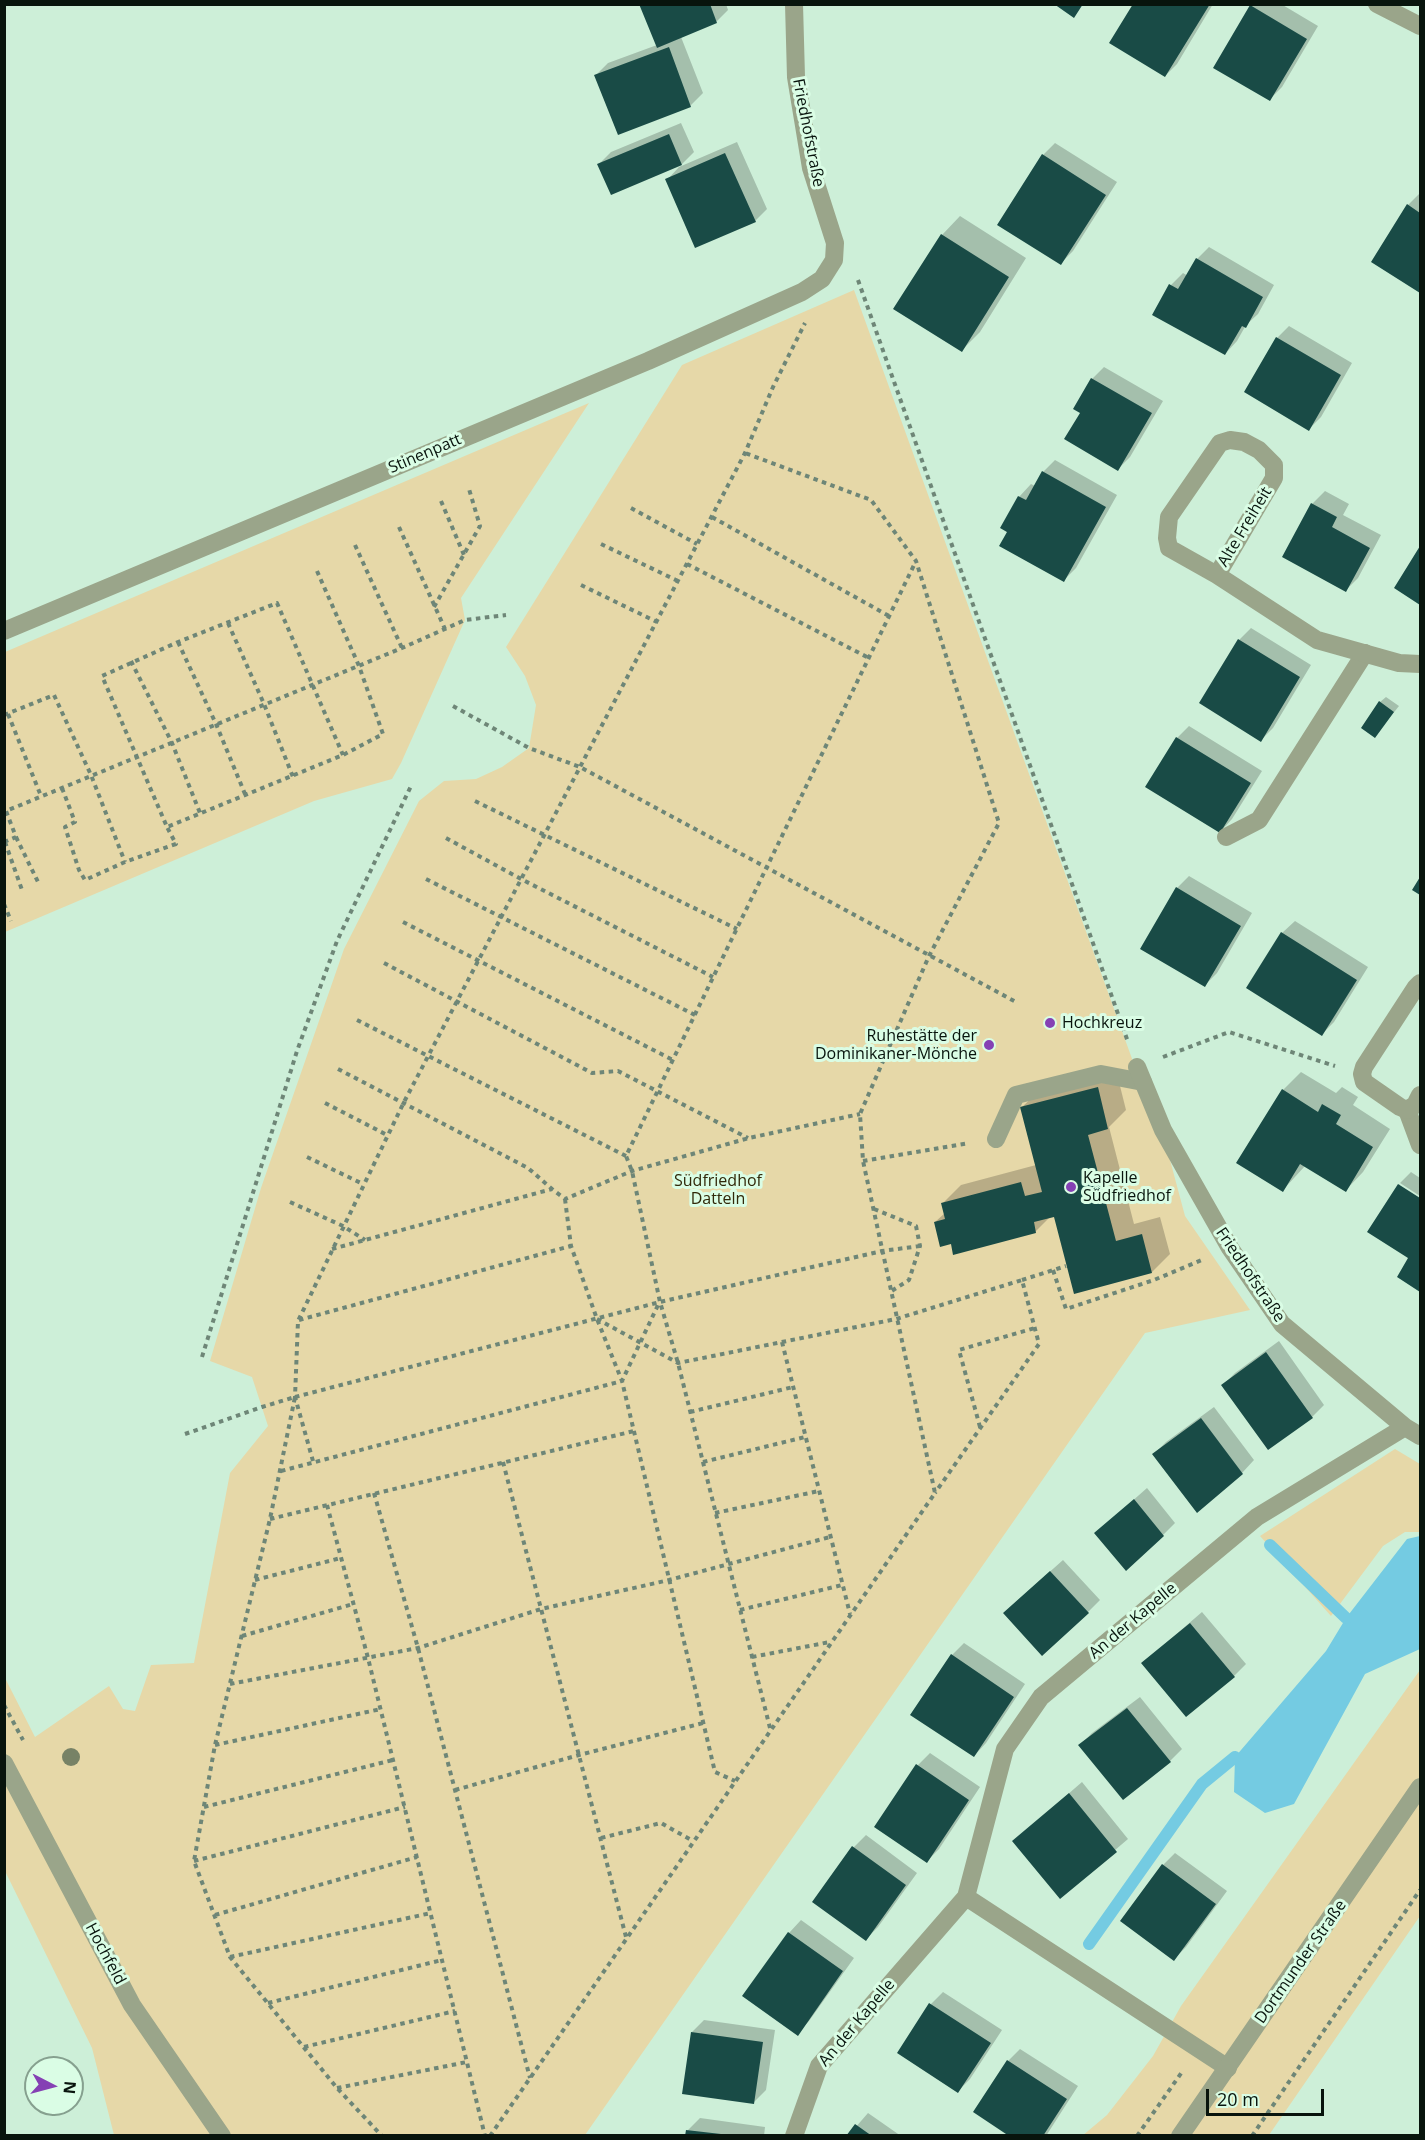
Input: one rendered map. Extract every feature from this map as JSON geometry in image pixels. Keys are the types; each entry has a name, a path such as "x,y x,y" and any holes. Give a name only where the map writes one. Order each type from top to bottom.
{"street":[{"name":"Friedhofstraße","path":"794,4 796,77 811,168 835,243 834,260"},
{"path":"1377,4 1420,26"},
{"name":"Stinenpatt","path":"4,631 648,361 802,292 822,279 834,260"},
{"name":"Alte Freiheit","path":"1217,575 1274,478 1274,465 1259,450 1244,442 1230,440 1220,443 1169,517 1167,538 1169,548 1217,575 1317,640 1399,663 1420,664"},
{"path":"1226,837 1259,820 1365,653"},
{"path":"1420,983 1370,1057 1362,1074 1364,1082 1407,1110 1420,1145"},
{"path":"996,1139 1016,1095 1101,1074 1140,1075"},
{"name":"Friedhofstraße","path":"1140,1075 1163,1130 1230,1248 1282,1324 1413,1432"},
{"path":"1407,1110 1415,1105 1420,1095"},
{"name":"An der Kapelle","path":"794,2136 819,2066 966,1897 1005,1749 1041,1697 1257,1517 1413,1432"},
{"name":"Hochfeld","path":"4,1763 132,2005 222,2136"},
{"name":"Dortmunder Straße","path":"1180,2136 1420,1787"},
{"path":"966,1897 1228,2068"}],"path":[{"path":"834,260 854,267 1140,1075 1229,1032 1362,1074"},
{"path":"382,2136 337,2088 230,1957 194,1861 215,1745 281,1471 295,1397 298,1321 404,1102 745,453 772,387 805,324 802,292"},
{"path":"745,453 871,500 916,561 999,823 929,956 860,1114 863,1161 935,1493"},
{"path":"434,607 480,526 469,489"},
{"path":"441,501 464,555"},
{"path":"631,508 697,543"},
{"path":"712,517 889,616"},
{"path":"399,527 445,629"},
{"path":"601,544 678,581"},
{"path":"355,545 402,648"},
{"path":"626,1156 916,561"},
{"path":"687,564 868,658"},
{"path":"167,827 245,794 293,777 383,734 359,666 317,571"},
{"path":"581,585 657,622"},
{"path":"62,788 75,822 65,826 79,870 85,880 176,844 102,676 131,661 277,603 343,755"},
{"path":"38,882 5,809 172,743 465,620 506,615"},
{"path":"228,622 293,777"},
{"path":"178,642 245,794"},
{"path":"131,661 172,743 200,813"},
{"path":"41,796 6,715 54,695 91,775 126,862"},
{"path":"453,706 529,748 580,767 1016,1002"},
{"path":"202,1357 297,1051 337,941 411,786"},
{"path":"475,801 737,929"},
{"path":"16,837 5,842 22,890"},
{"path":"446,838 713,977"},
{"path":"426,879 500,919 694,1015"},
{"path":"4,904 11,921"},
{"path":"403,921 673,1060"},
{"path":"384,963 458,1000 592,1073 618,1071 749,1138"},
{"path":"357,1020 626,1156 632,1171 660,1302 678,1363 770,1729"},
{"path":"338,1068 528,1168 565,1199 572,1246 597,1319 622,1381 715,1772 735,1781"},
{"path":"325,1103 389,1136"},
{"path":"565,1199 632,1171 749,1138 860,1114"},
{"path":"863,1161 996,1139"},
{"path":"307,1157 363,1184"},
{"path":"331,1249 552,1189"},
{"path":"290,1202 343,1226 365,1240"},
{"path":"873,1209 916,1226 920,1246 909,1280 890,1292"},
{"path":"298,1321 572,1246"},
{"path":"185,1434 295,1397 660,1302 882,1251 920,1246"},
{"path":"1053,1270 1066,1309 1154,1280 1230,1248"},
{"path":"597,1319 678,1363 896,1319 1066,1266"},
{"path":"490,2136 830,1642 1039,1344 1022,1280"},
{"path":"281,1471 622,1381 660,1302"},
{"path":"980,1428 959,1350 1035,1328"},
{"path":"782,1342 850,1614"},
{"path":"690,1412 793,1387"},
{"path":"295,1397 313,1461"},
{"path":"270,1519 634,1431"},
{"path":"703,1462 805,1437"},
{"path":"503,1462 627,1938"},
{"path":"716,1513 819,1491"},
{"path":"374,1494 418,1648 530,2078"},
{"path":"327,1505 381,1709 485,2136"},
{"path":"230,1684 418,1648 541,1609 669,1580 830,1536"},
{"path":"255,1580 341,1558"},
{"path":"740,1610 842,1585"},
{"path":"242,1636 353,1604"},
{"path":"752,1657 830,1642"},
{"path":"215,1745 381,1709"},
{"path":"455,1790 703,1723"},
{"path":"204,1807 393,1760"},
{"path":"194,1861 405,1807"},
{"path":"601,1838 661,1823 693,1841"},
{"path":"215,1915 417,1857"},
{"path":"1252,2136 1420,1890"},
{"path":"230,1957 431,1913"},
{"path":"268,2003 442,1960"},
{"path":"304,2047 455,2011"},
{"path":"1137,2136 1197,2049"},
{"path":"337,2088 467,2062"}],"green space":[{"name":"Südfriedhof Datteln","path":"854,290 1135,1067 1162,1130 1185,1216 1250,1310 1145,1333 585,2135 114,2135 92,2048 5,1871 4,1676 35,1737 109,1686 123,1709 135,1711 151,1665 194,1663 230,1473 268,1426 252,1377 210,1361 261,1188 344,949 419,801 444,781 476,779 502,767 529,748 536,705 525,676 506,647 682,365"},
{"path":"589,403 461,598 465,620 392,779 314,801 5,932 5,652"},
{"path":"1395,1449 1420,1464 1420,1532 1405,1532 1383,1546 1331,1616 1260,1536"},
{"path":"1420,1670 1420,1916 1269,2135 1082,2136 1107,2115 1153,2056 1181,2006"}],"water":[{"path":"1420,1536 1420,1649 1365,1674 1294,1804 1265,1813 1234,1792 1235,1757 1326,1651 1346,1618 1407,1539"}],"building":[{"path":"639,4 710,4 717,23 657,48"},
{"path":"1054,4 1083,4 1074,18"},
{"path":"1133,4 1210,4 1165,77 1109,43"},
{"path":"1250,5 1307,39 1270,101 1213,68"},
{"path":"669,47 691,107 618,135 594,75"},
{"path":"669,134 682,165 611,195 597,164"},
{"path":"725,153 756,222 695,248 665,179"},
{"path":"1042,154 1106,195 1061,265 997,225"},
{"path":"1407,204 1420,213 1420,293 1371,262"},
{"path":"941,234 1009,277 962,352 893,309"},
{"path":"1196,258 1263,297 1246,328 1242,326 1225,355 1152,315 1169,284 1178,289"},
{"path":"1276,337 1341,375 1309,431 1244,392"},
{"path":"1091,378 1152,413 1118,471 1064,439 1080,413 1073,409"},
{"path":"1042,471 1106,507 1064,582 999,546 1007,532 1000,528 1018,496 1026,500"},
{"path":"1311,503 1337,517 1332,527 1370,548 1346,592 1282,557"},
{"path":"1420,546 1420,605 1394,588"},
{"path":"1238,639 1300,677 1261,742 1199,703"},
{"path":"1379,701 1394,712 1375,738 1361,728"},
{"path":"1176,737 1251,783 1220,833 1145,787"},
{"path":"1420,877 1420,895 1412,890"},
{"path":"1176,887 1241,926 1205,987 1140,949"},
{"path":"1281,932 1357,980 1322,1036 1246,988"},
{"name":"Kapelle Südfriedhof","path":"1098,1087 1108,1129 1088,1135 1116,1241 1142,1234 1152,1273 1074,1294 1054,1217 1034,1222 1036,1233 953,1255 951,1244 940,1247 934,1222 945,1219 941,1203 1021,1182 1025,1196 1042,1192 1020,1107"},
{"path":"1282,1089 1318,1112 1322,1104 1341,1115 1336,1124 1373,1147 1346,1192 1300,1164 1283,1192 1236,1163"},
{"path":"1398,1184 1420,1198 1420,1292 1397,1277 1408,1258 1367,1232"},
{"path":"1266,1352 1313,1418 1268,1450 1221,1385"},
{"path":"1201,1418 1243,1474 1197,1513 1152,1454"},
{"path":"1134,1499 1164,1536 1126,1571 1094,1533"},
{"path":"1050,1571 1089,1613 1042,1656 1003,1613"},
{"path":"1190,1623 1235,1677 1186,1717 1141,1663"},
{"path":"951,1654 1014,1697 974,1757 910,1715"},
{"path":"1127,1708 1171,1762 1123,1800 1078,1745"},
{"path":"916,1764 969,1800 927,1863 874,1827"},
{"path":"1069,1793 1117,1852 1060,1899 1012,1841"},
{"path":"852,1846 906,1885 866,1941 812,1902"},
{"path":"1162,1864 1216,1904 1174,1961 1120,1921"},
{"path":"788,1932 843,1971 798,2036 742,1996"},
{"path":"929,2003 991,2043 958,2093 897,2053"},
{"path":"691,2032 763,2042 754,2104 682,2094"},
{"path":"1007,2060 1067,2099 1043,2136 1009,2136 973,2112"},
{"path":"855,2124 872,2136 846,2136"},
{"path":"686,2130 721,2134 721,2136 685,2136"}],"waterway":[{"path":"1270,1545 1346,1618"},
{"path":"1089,1944 1202,1784 1235,1757"}],"place":[{"name":"Hochkreuz","path":"1050,1023"},
{"name":"Ruhestätte der Dominikaner-Mönche","path":"989,1045"},
{"name":"Kapelle Südfriedhof","path":"1071,1187"}]}
